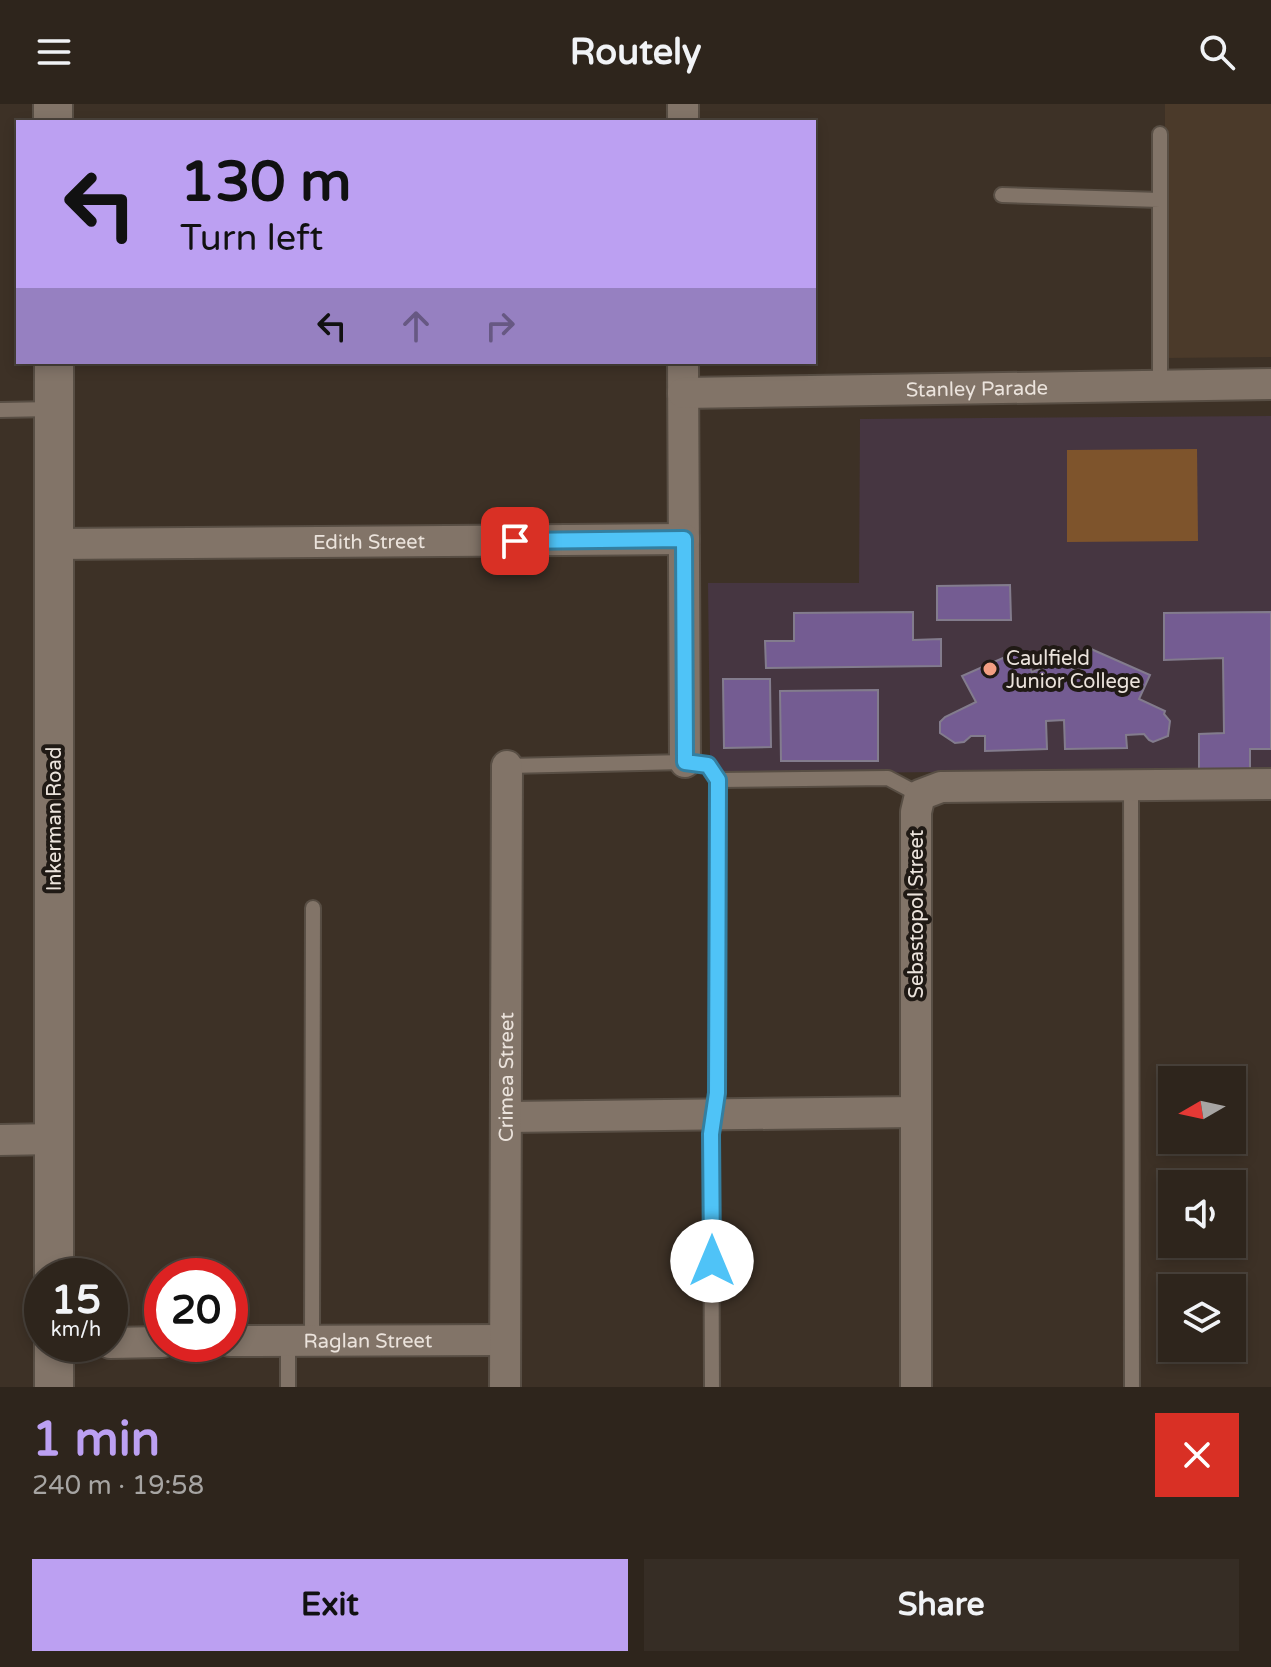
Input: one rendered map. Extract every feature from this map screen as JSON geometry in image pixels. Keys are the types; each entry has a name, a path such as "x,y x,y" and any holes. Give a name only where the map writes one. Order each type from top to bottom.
{"street":[{"name":"Inkerman Road","path":"54,364 54,1258"},
{"path":"683,364 685,762"},
{"name":"Stanley Parade","path":"683,393 1271,384"},
{"name":"Edith Street","path":"55,544 684,539"},
{"name":"Crimea Street","path":"505,1387 507,766"},
{"path":"920,795 941,787 1271,784"},
{"name":"Sebastopol Street","path":"916,1387 916,812 920,795"},
{"path":"507,1117 915,1112"},
{"path":"0,1140 54,1139"},
{"name":"Raglan Street","path":"248,1341 505,1340"},
{"path":"54,1362 54,1387"}],"lane":[{"path":"1160,134 1160,385"},
{"path":"1002,195 1160,200"},
{"path":"0,410 54,409"},
{"path":"507,766 685,762 708,765 718,780 717,1093 711,1134 712,1387"},
{"path":"718,780 888,778 920,795"},
{"path":"1131,786 1132,1387"},
{"path":"288,1387 300,1340 313,908"}],"shaded area":[{"path":"1165,104 1271,104 1271,357 1164,358"},
{"name":"Caulfield Junior College","path":"1271,416 1271,769 724,774 710,755 708,583 859,583 860,419"},
{"path":"1197,449 1198,541 1067,542 1067,450"}],"building":[{"path":"1010,585 1011,620 937,620 937,586"},
{"path":"913,612 913,640 941,639 941,666 766,668 765,641 794,641 794,613"},
{"path":"1271,612 1271,749 1250,749 1250,770 1199,770 1199,734 1224,733 1223,658 1164,660 1164,613"},
{"path":"1091,649 1150,675 1139,699 1165,711 1170,721 1168,736 1153,742 1144,734 1126,735 1127,748 1065,749 1064,720 1046,721 1047,749 985,751 985,736 971,736 964,742 955,743 940,733 940,722 945,717 976,702 962,676 1021,650 1032,672 1058,662 1080,672"},
{"path":"723,679 770,679 771,747 724,748"},
{"path":"878,690 878,761 781,761 780,691"}],"place":[{"name":"Caulfield Junior College","path":"990,669"}],"route":[{"path":"515,541 684,539 685,762 708,765 718,780 717,1093 711,1134 712,1261"}]}
